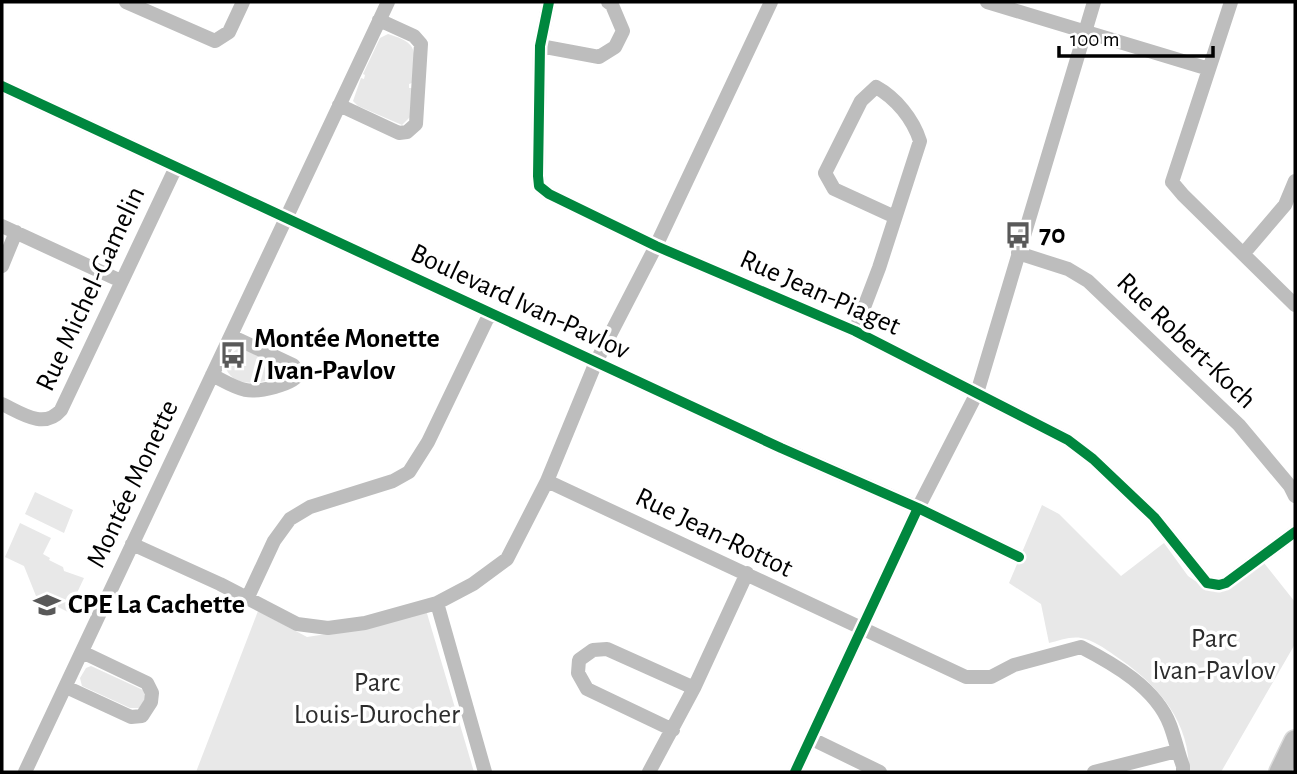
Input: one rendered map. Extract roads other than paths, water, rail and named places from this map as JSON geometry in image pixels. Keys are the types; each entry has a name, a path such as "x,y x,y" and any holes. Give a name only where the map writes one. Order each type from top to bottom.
{"highway":[{"path":"1280,772 1295,741"}],"street":[{"path":"126,2 215,41 229,32 243,2"},
{"name":"Montée Monette","path":"25,772 388,2"},
{"name":"Rue Jean-Piaget","path":"549,2 540,46 539,186 549,194 656,246 855,331 1068,439 1154,517 1206,583 1226,583 1295,532"},
{"path":"540,46 599,57 615,47 623,32 612,5 608,2"},
{"path":"132,544 298,624 328,628 365,623 437,603 473,584 507,559 547,481 596,362 656,246 771,2"},
{"path":"987,2 1209,69"},
{"path":"794,772 812,739 918,508 977,393 1094,2"},
{"path":"1231,2 1172,181 1295,305"},
{"path":"338,105 399,132 410,131 416,124 421,44 414,36 379,20"},
{"name":"Boulevard Ivan-Pavlov","path":"2,86 1019,557"},
{"path":"855,331 879,268 920,141 915,124 886,93 876,87 861,101 825,173 834,189 895,217"},
{"name":"Rue Michel-Gamelin","path":"2,404 39,420 50,419 59,413 176,167"},
{"path":"1244,253 1285,205 1295,181"},
{"path":"2,226 121,281"},
{"path":"2,266 16,232"},
{"name":"Rue Robert-Koch","path":"1018,253 1068,269 1088,281 1240,425 1294,488"},
{"path":"247,599 274,541 290,519 310,507 393,481 409,472 428,442 490,313"},
{"path":"212,375 252,392 290,382 295,378 297,371 293,365 230,336"},
{"name":"Rue Jean-Rottot","path":"547,481 966,677 990,677 1014,666 1081,648 1120,670 1155,698 1169,723 1177,751"},
{"path":"649,772 694,688 747,573"},
{"path":"437,603 485,772"},
{"path":"673,730 587,689 578,673 579,660 593,650 607,649 694,688"},
{"path":"66,687 131,718 142,716 149,707 152,693 146,683 82,652"},
{"path":"812,739 880,772"},
{"path":"1094,772 1177,751 1183,772"}],"place":[{"name":"70","path":"1018,235"},
{"name":"Montée Monette / Ivan-Pavlov","path":"233,355"},
{"name":"CPE La Cachette","path":"47,605"}],"park label":[{"name":"Parc Ivan-Pavlov","path":"1214,655"},
{"name":"Parc Louis-Durocher","path":"377,699"}]}
